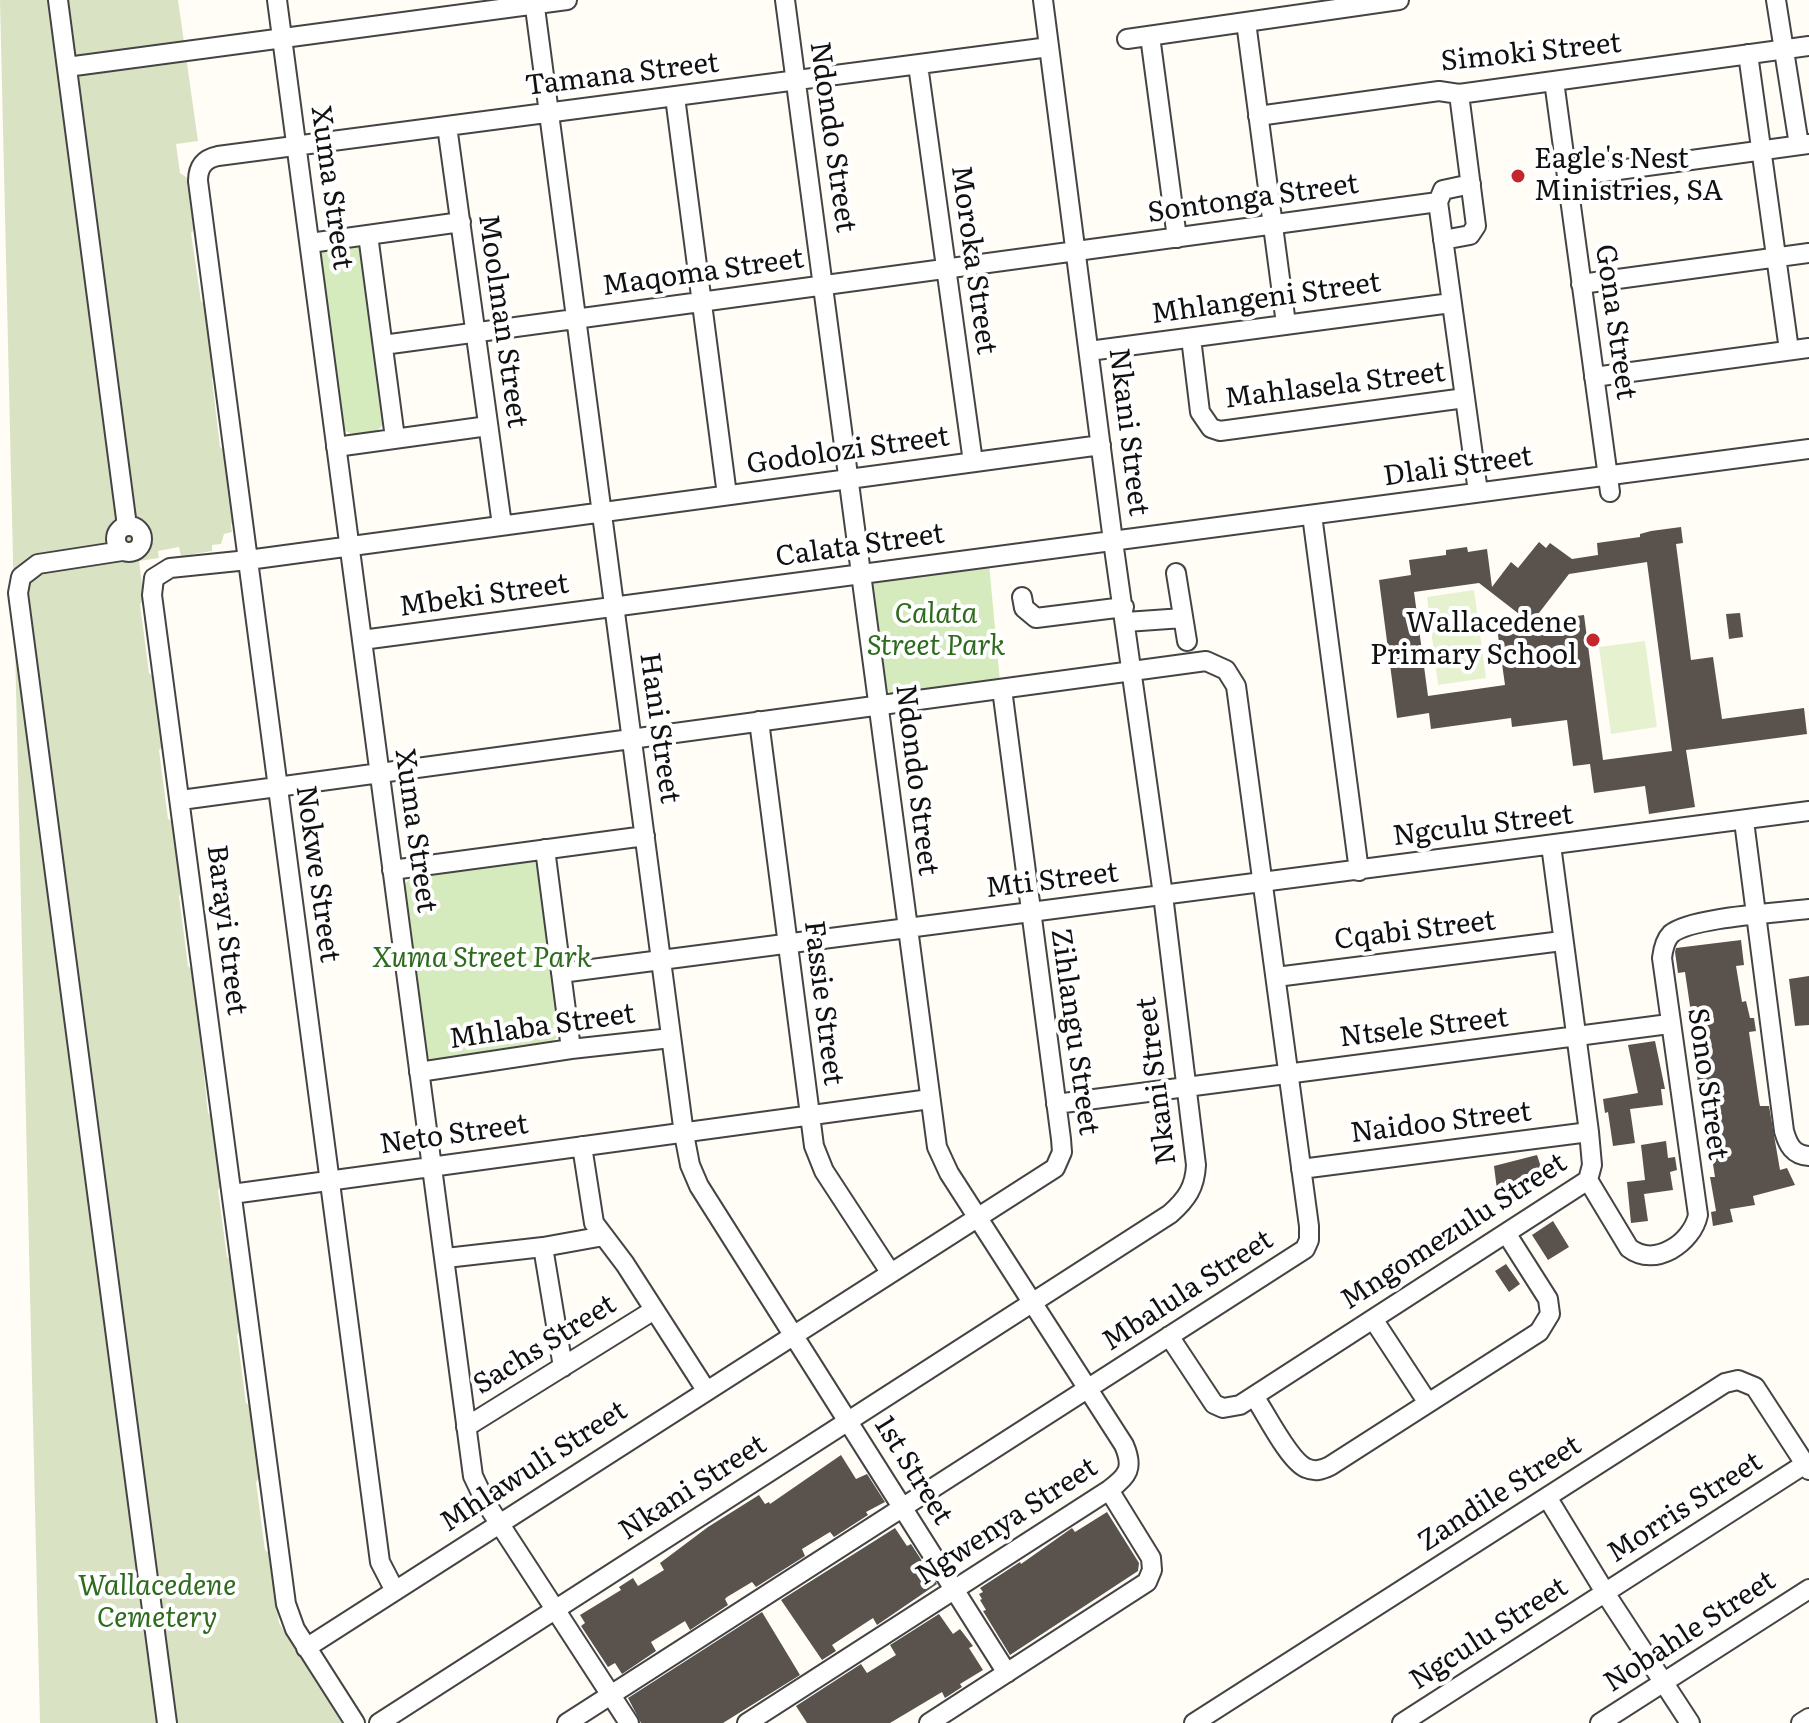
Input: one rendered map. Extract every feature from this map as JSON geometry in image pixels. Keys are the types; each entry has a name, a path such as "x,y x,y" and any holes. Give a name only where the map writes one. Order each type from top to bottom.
{"street":[{"path":"58,0 127,526 140,532 142,538 136,551 38,564 25,571 18,593 167,1723"},
{"name":"Xuma Street","path":"277,0 473,1476 499,1523 629,1723"},
{"path":"67,67 282,38 432,9 567,0"},
{"name":"Ndondo Street","path":"785,0 937,1147 976,1216 1032,1303"},
{"name":"Nkani Street","path":"379,1723 1170,1214 1191,1191 1196,1180 1163,895 1113,541 1043,0"},
{"path":"1127,39 1246,22 1310,6 1399,0"},
{"path":"1567,177 1804,144 1783,49 1776,0"},
{"name":"Hani Street","path":"534,2 690,1165 699,1186 848,1421"},
{"path":"1246,22 1286,324"},
{"path":"1150,36 1177,238"},
{"name":"Simoki Street","path":"1258,116 1439,91 1459,94 1809,46"},
{"name":"Tamana Street","path":"204,163 218,156 297,145 1049,47"},
{"path":"1748,54 1789,350"},
{"name":"Moroka Street","path":"918,65 973,462"},
{"name":"Gona Street","path":"1554,81 1609,483"},
{"path":"1443,240 1467,236 1475,229 1459,94"},
{"path":"675,97 727,495"},
{"name":"Moolman Street","path":"447,126 502,525"},
{"name":"Nokwe Street","path":"204,163 198,181 380,1562 395,1591"},
{"path":"1471,184 1443,190 1438,202 1478,492"},
{"name":"Sontonga Street","path":"1076,252 1438,202"},
{"path":"310,243 461,222"},
{"path":"368,235 395,438"},
{"name":"Maqoma Street","path":"383,345 1076,252"},
{"path":"1581,284 1809,253"},
{"name":"Mhlangeni Street","path":"1089,351 1451,303"},
{"name":"Mahlasela Street","path":"1191,338 1200,412 1211,428 1220,431 1465,398"},
{"path":"1594,377 1809,348"},
{"path":"336,447 488,426"},
{"name":"Godolozi Street","path":"602,512 1101,445"},
{"name":"Dlali Street","path":"1113,541 1478,492 1609,483 1809,449"},
{"name":"Barayi Street","path":"355,1723 290,1619 284,1589 152,584 158,573 170,568 602,512"},
{"path":"1312,515 1359,871"},
{"name":"Calata Street","path":"614,607 1113,541"},
{"path":"1176,573 1187,641"},
{"path":"1022,597 1024,608 1036,618 1125,615 1183,618"},
{"name":"Mbeki Street","path":"362,640 614,607"},
{"name":"Mbalula Street","path":"567,1723 1305,1249 1309,1226 1236,686 1232,677 1219,665 1206,661 1133,671"},
{"path":"181,800 1133,671"},
{"name":"Zihlangu Street","path":"793,1334 1055,1168 1062,1152 1002,689"},
{"name":"Fassie Street","path":"759,721 814,1146 824,1171 890,1272"},
{"name":"Ngculu Street","path":"1163,895 1809,811"},
{"path":"1744,821 1784,1131 1794,1151 1809,1156"},
{"path":"392,870 645,836"},
{"name":"Mngomezulu Street","path":"1169,1336 1214,1404 1230,1408 1254,1396 1588,1180 1592,1165 1589,1132 1551,845"},
{"path":"545,849 571,1049"},
{"name":"Mti Street","path":"561,973 1163,895"},
{"name":"Sono Street","path":"1588,1180 1629,1248 1635,1252 1643,1256 1662,1253 1688,1238 1695,1229 1698,1215 1669,1024 1662,958 1666,941 1671,934 1696,923 1809,909"},
{"name":"Cqabi Street","path":"1276,977 1562,941"},
{"name":"Ntsele Street","path":"1056,1104 1669,1024"},
{"name":"Mhlaba Street","path":"419,1072 571,1049 671,1038"},
{"name":"Neto Street","path":"232,1194 930,1099"},
{"name":"Naidoo Street","path":"1301,1169 1589,1132"},
{"path":"582,1146 594,1223 625,1264 706,1390"},
{"path":"1254,1396 1295,1460 1306,1469 1313,1470 1330,1466 1539,1332 1548,1321 1548,1299 1506,1233"},
{"path":"446,1258 543,1247 604,1236"},
{"path":"543,1247 563,1367"},
{"name":"Ngwenya Street","path":"747,1723 1124,1478 1130,1459 1124,1445 1032,1303"},
{"name":"Sachs Street","path":"466,1427 654,1310"},
{"path":"1373,1319 1428,1403"},
{"name":"Mhlawuli Street","path":"306,1648 793,1334"},
{"name":"Zandile Street","path":"1194,1723 1731,1380 1744,1381 1755,1387 1807,1467"},
{"name":"1st Street","path":"848,1421 1007,1673"},
{"name":"Morris Street","path":"1690,1723 1605,1592 1807,1467"},
{"path":"929,1723 1147,1582 1152,1570 1151,1558 1109,1490"},
{"path":"1547,1497 1605,1592"},
{"name":"Nobahle Street","path":"1600,1723 1809,1589"},
{"name":"Ngculu Street","path":"1402,1723 1605,1592"},
{"path":"773,1706 784,1723"},
{"path":"1801,1723 1809,1718"}],"green space":[{"name":"Wallacedene Cemetery","path":"0,0 178,0 198,141 176,144 180,173 189,179 196,228 191,233 201,301 206,305 220,447 225,451 234,521 232,532 224,534 221,544 212,545 212,551 181,556 179,547 158,551 159,558 139,561 144,600 140,604 163,746 159,750 168,819 173,822 183,892 179,896 188,966 193,970 208,1113 212,1116 223,1184 218,1190 241,1330 237,1335 246,1403 251,1407 265,1550 270,1554 279,1623 344,1723 40,1723"},
{"path":"355,244 363,251 385,421 377,430 365,435 353,434 342,428 319,254 322,250"},
{"name":"Calata Street Park","path":"989,564 1000,682 895,696 884,688 871,587 877,580"},
{"path":"1474,590 1486,678 1438,685 1427,597"},
{"path":"1645,641 1657,727 1611,734 1599,647"},
{"name":"Xuma Street Park","path":"530,859 540,866 561,1032 551,1044 431,1060 424,1054 404,885 412,876"}],"building":[{"path":"1681,527 1683,543 1676,544 1691,660 1713,657 1722,719 1804,708 1807,734 1686,750 1695,807 1649,814 1645,786 1594,793 1590,764 1573,766 1567,720 1512,727 1511,718 1431,729 1429,713 1397,718 1379,580 1411,575 1409,560 1446,555 1446,550 1467,547 1468,552 1487,549 1492,587 1511,562 1518,568 1539,542 1546,548 1550,543 1572,559 1598,555 1597,543 1640,537 1640,534","holes":["1647,562 1672,751 1603,760 1584,615 1532,622 1569,574","1479,583 1532,624 1497,628 1505,685 1428,696 1414,592"]},
{"path":"1740,613 1743,637 1729,639 1726,614"},
{"path":"1741,940 1744,965 1736,966 1742,1002 1746,1001 1750,1018 1754,1018 1756,1031 1749,1032 1760,1106 1769,1106 1780,1170 1787,1168 1795,1185 1753,1196 1755,1205 1730,1209 1733,1222 1713,1226 1711,1212 1716,1211 1710,1177 1715,1177 1701,1088 1698,1088 1697,1074 1700,1074 1685,972 1678,973 1675,952 1676,948"},
{"path":"1809,976 1809,1025 1795,1026 1789,979"},
{"path":"1655,1041 1665,1089 1661,1089 1663,1105 1630,1109 1635,1143 1613,1146 1603,1099 1638,1093 1628,1045"},
{"path":"1666,1141 1668,1158 1675,1157 1677,1170 1670,1172 1673,1190 1644,1194 1648,1221 1631,1223 1627,1182 1645,1180 1641,1145"},
{"path":"1537,1155 1545,1179 1497,1190 1494,1166"},
{"path":"1553,1221 1569,1247 1548,1260 1532,1235"},
{"path":"1506,1264 1520,1284 1509,1292 1495,1271"},
{"path":"841,1455 856,1479 867,1474 885,1502 866,1512 868,1515 834,1537 830,1532 802,1549 805,1556 756,1587 752,1582 727,1597 728,1605 690,1630 685,1621 651,1642 656,1651 622,1674 615,1663 608,1667 581,1626 585,1623 580,1615 621,1590 619,1587 633,1578 638,1586 664,1570 660,1563 708,1527 759,1495 765,1504 770,1504"},
{"path":"1107,1512 1139,1563 1138,1571 1010,1655 983,1611 986,1610 980,1600 979,1594 983,1592 980,1588 1072,1528 1075,1532"},
{"path":"895,1528 907,1546 911,1544 937,1584 877,1625 873,1618 832,1645 836,1651 822,1660 781,1600"},
{"path":"762,1612 800,1675 723,1723 641,1723 628,1698"},
{"path":"939,1614 953,1634 960,1629 973,1646 969,1648 983,1670 945,1698 942,1692 890,1723 807,1723 796,1706 861,1664 867,1673 896,1655 890,1645"}],"place":[{"name":"Eagle's Nest Ministries, SA","path":"1518,176"},
{"name":"Wallacedene Primary School","path":"1593,640"}]}
